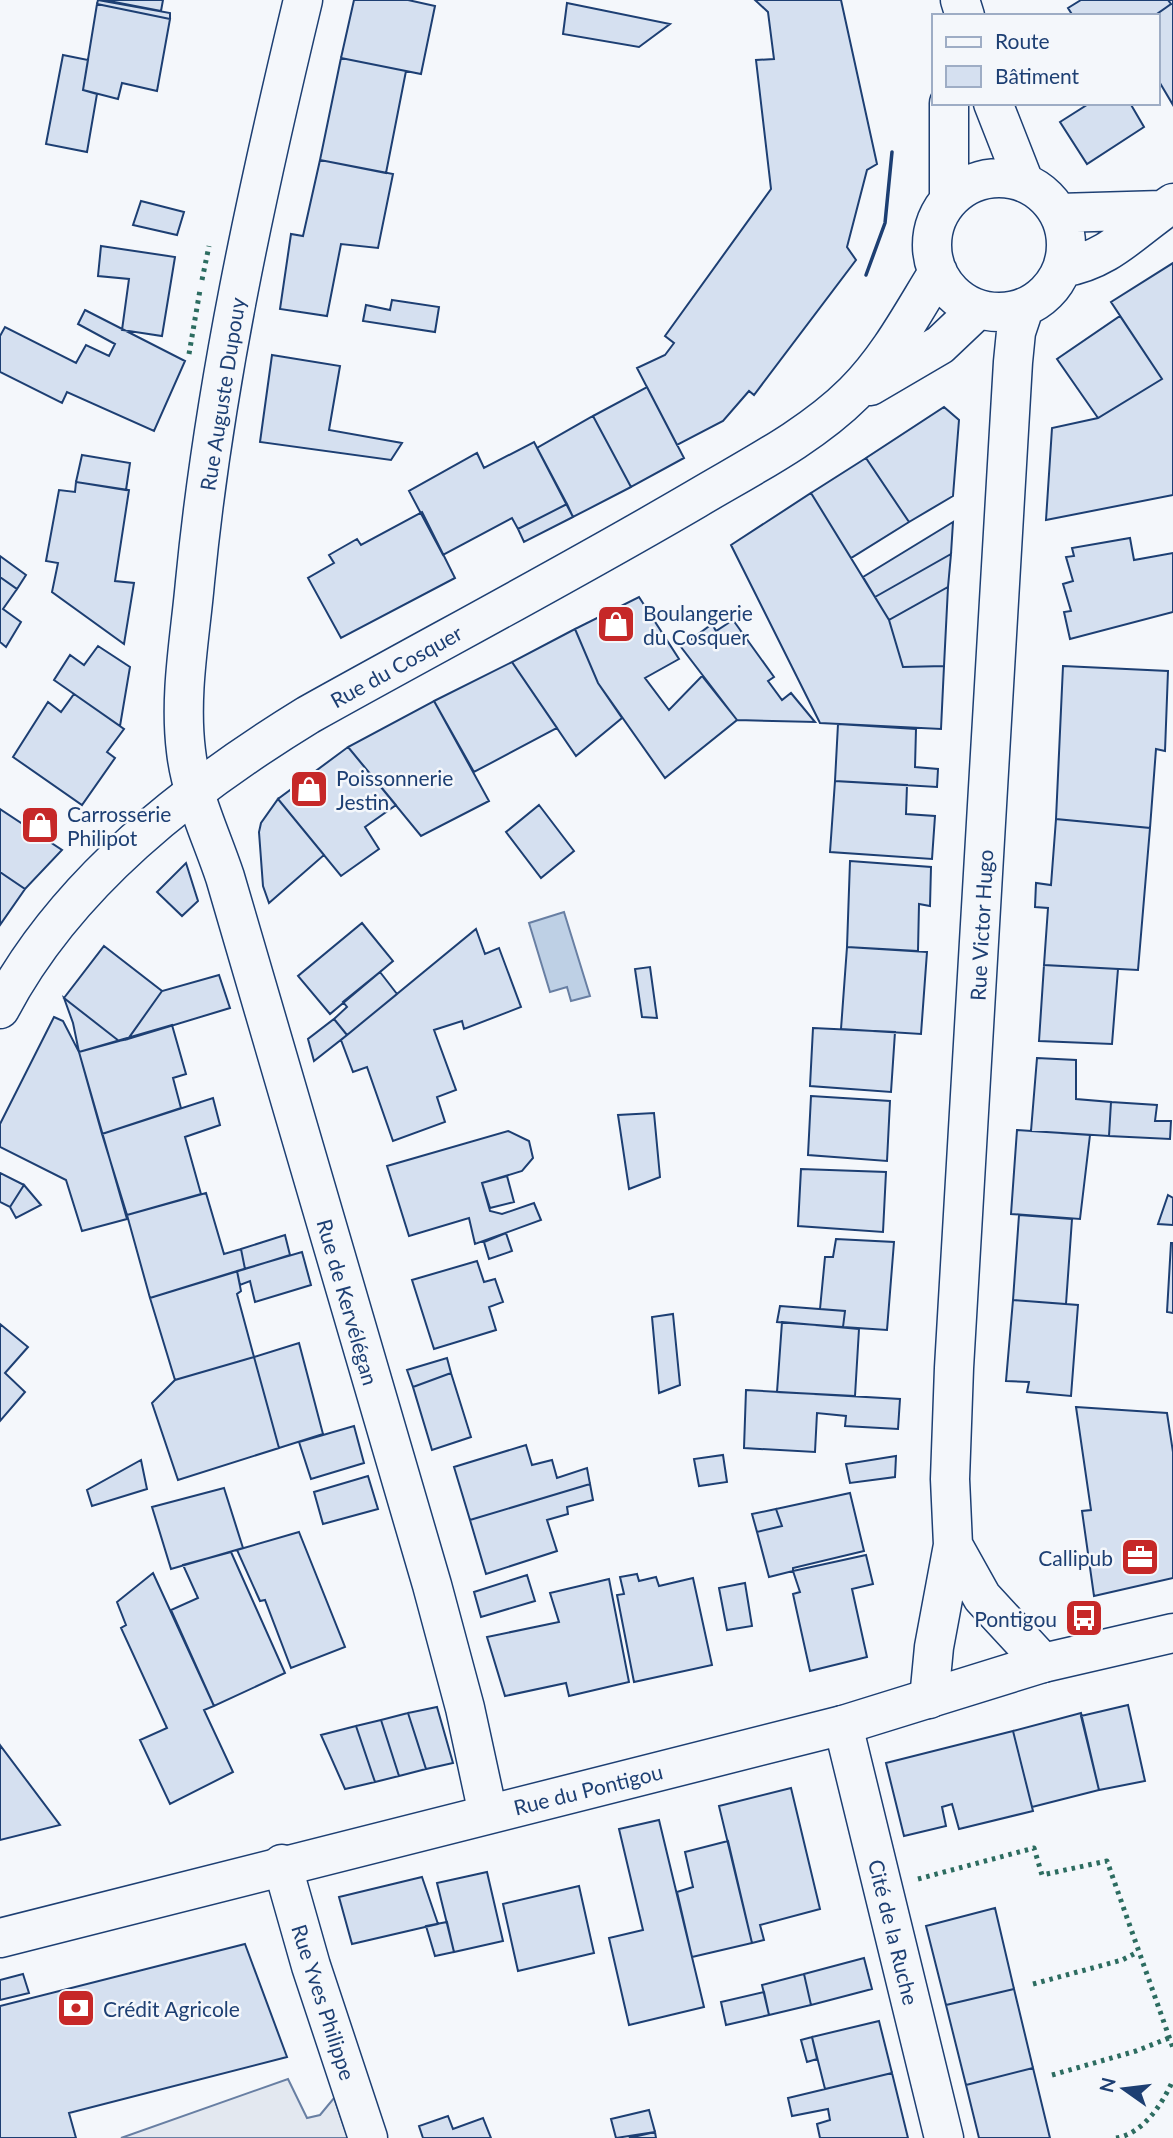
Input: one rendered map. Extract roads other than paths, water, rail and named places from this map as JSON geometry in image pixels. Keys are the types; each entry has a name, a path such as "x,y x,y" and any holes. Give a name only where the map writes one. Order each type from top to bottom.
{"street":[{"name":"Rue Auguste Dupouy","path":"194,793 184,730 189,644 207,485 238,299 303,0"},
{"path":"949,105 949,200"},
{"path":"994,105 1024,182"},
{"path":"1004,177 1024,182 1044,195 1059,213 1066,240 1062,268 1054,284 1024,307 1001,312 978,309 947,288 938,272 932,253 932,234 938,215 949,200 965,187 984,179 1004,177"},
{"path":"1059,213 1168,207"},
{"path":"1062,268 1084,264 1101,257 1168,207"},
{"name":"Rue du Cosquer","path":"0,1009 24,967 73,905 141,838 194,793 264,742 308,715 574,569 741,472 822,420 853,395 897,342 938,272"},
{"name":"Rue Victor Hugo","path":"929,1699 934,1647 953,1545 950,1479 954,1368 1013,362 1016,332 1024,307"},
{"name":"Rue du Cosquer","path":"853,395 900,371 940,345 978,309"},
{"name":"Rue de Kervélégan","path":"194,793 225,877 432,1586 465,1707 488,1814"},
{"name":"Rue Victor Hugo","path":"953,1545 982,1597 1043,1663"},
{"name":"Rue du Pontigou","path":"0,1938 282,1864 843,1725 1043,1663 1173,1633"},
{"name":"Cité de la Ruche","path":"843,1725 944,2138"},
{"name":"Rue Yves Philippe","path":"282,1864 299,1927 368,2138"}],"water":[{"path":"564,912 590,996 571,1001 567,987 550,992 529,923"}],"place":[{"name":"Boulangerie du Cosquer","path":"616,624"},
{"name":"Poissonnerie Jestin","path":"309,789"},
{"name":"Carrosserie Philipot","path":"40,825"},
{"name":"Callipub","path":"1140,1557"},
{"name":"Pontigou","path":"1084,1618"},
{"name":"Crédit Agricole","path":"76,2008"}]}
